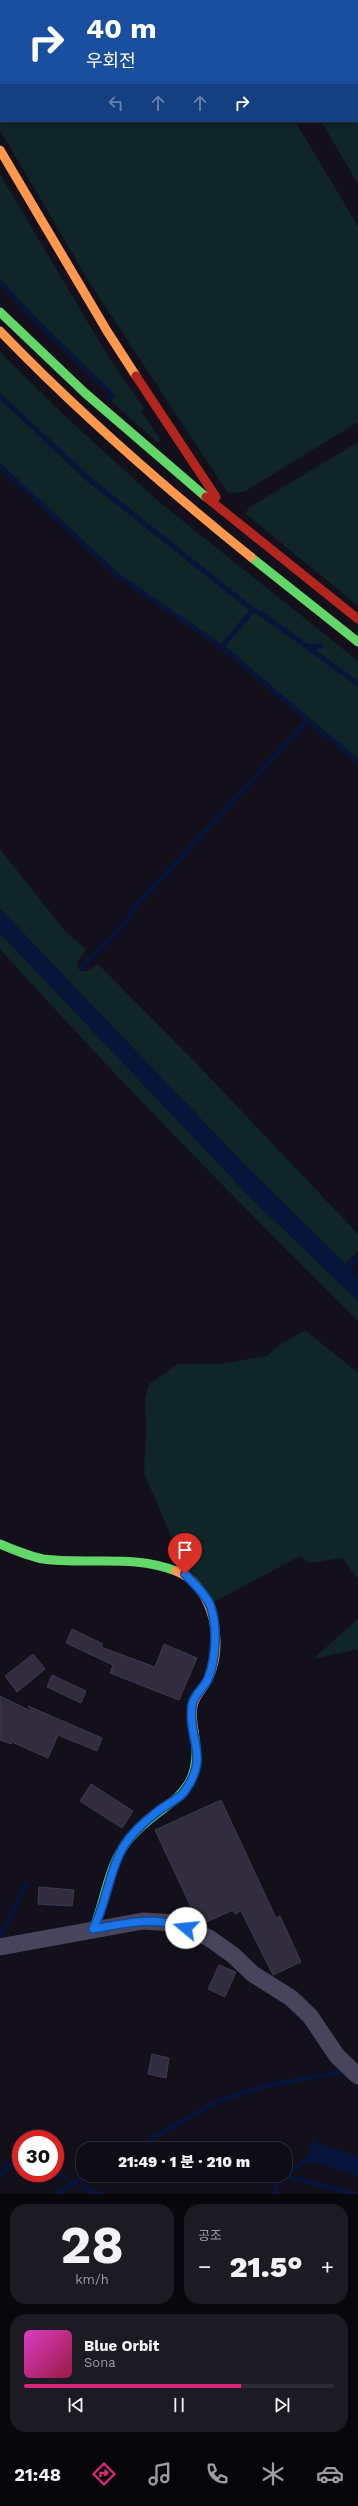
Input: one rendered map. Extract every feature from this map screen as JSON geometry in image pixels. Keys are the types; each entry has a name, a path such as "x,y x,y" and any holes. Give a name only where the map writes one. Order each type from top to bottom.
{"main road":[{"path":"0,150 107,331 228,516"},
{"path":"0,312 44,357 114,420 228,516 358,619"},
{"path":"0,331 42,377 109,438 358,642"},
{"path":"0,1544 40,1558 145,1562 185,1574 198,1588 210,1605 215,1639 212,1668 206,1684 197,1694 192,1704 193,1723 199,1758 193,1777 184,1793 157,1812 124,1846 107,1882 102,1912 93,1929"}],"street":[{"path":"0,1947 93,1929 151,1921 174,1923 209,1938 233,1955 253,1974 296,2003 310,2016 336,2056 358,2076"}],"green space":[{"path":"0,122 296,122 358,226 358,422 244,492 228,493 89,282 0,130"},
{"path":"322,122 358,122 358,184"},
{"path":"0,174 109,358 144,408 141,411 161,440 158,443 111,401 115,396 33,316 0,279"},
{"path":"0,352 64,415 158,501 358,661 358,682 311,648 323,648 323,645 301,642 268,617 254,610 91,479 0,394"},
{"path":"0,399 88,482 250,610 221,645 119,574 0,464"},
{"path":"358,442 358,606 246,514 248,508"},
{"path":"254,612 358,685 358,760 224,647"},
{"path":"0,849 65,931 86,949 78,961 77,966 81,971 88,971 98,964 198,1065 358,1234 358,1251 345,1264 245,1165 0,909"},
{"path":"0,933 251,1198 358,1301 358,1321 176,1138 43,997 0,949"},
{"path":"305,1330 358,1373 358,1579 342,1558 310,1563 300,1556 212,1603 186,1571 144,1473 146,1436 145,1398 149,1384 178,1364 219,1364 267,1356 276,1347"},
{"path":"358,1619 358,1649 313,1659"}],"water":[{"path":"0,909 245,1165 358,1276 358,1301 251,1198 0,933"},
{"path":"314,2137 317,2138 316,2143 358,2156 358,2176 306,2160"}],"building":[{"path":"72,1629 103,1644 101,1647 155,1667 164,1644 197,1658 179,1700 110,1673 113,1665 66,1643"},
{"path":"33,1654 45,1669 17,1692 5,1676"},
{"path":"52,1675 86,1691 81,1703 47,1687"},
{"path":"0,1696 33,1712 28,1706 102,1738 97,1751 58,1735 48,1758 12,1742 11,1744 0,1740"},
{"path":"91,1784 133,1811 122,1828 80,1801"},
{"path":"221,1800 276,1918 280,1916 301,1962 273,1975 241,1911 235,1914 233,1910 202,1924 198,1922 155,1830"},
{"path":"39,1887 74,1890 72,1906 38,1904"},
{"path":"219,1965 236,1972 225,1997 208,1989"},
{"path":"152,2054 169,2058 166,2078 148,2074"}],"waterway":[{"path":"0,282 32,317 112,395 110,399"},
{"path":"0,396 90,480 253,610 261,613 358,684"},
{"path":"0,466 118,576 222,647 358,762"},
{"path":"222,647 253,610"},
{"path":"309,647 321,646"},
{"path":"81,968 129,919 134,908 307,721"},
{"path":"344,1272 358,1257"},
{"path":"0,1938 26,1884"},
{"path":"145,2142 216,2102 265,2086 347,2071"},
{"path":"274,2194 277,2183 306,2160 312,2160"},
{"path":"0,2176 12,2163"},
{"path":"292,2178 355,2194"},
{"path":"56,2194 76,2182"},
{"path":"82,2186 99,2194"}],"traffic: fast":[{"path":"0,312 85,393 206,497"},
{"path":"251,557 358,642"},
{"path":"0,1544 26,1555 43,1559 60,1561 127,1561 160,1566 176,1571"},
{"path":"93,1929 111,1872 119,1854 132,1836 185,1789 193,1775 196,1756 194,1731"}],"traffic: slow":[{"path":"0,150 107,331 136,376"},
{"path":"0,331 90,419 122,448 251,557"},
{"path":"176,1571 188,1578 198,1587 206,1599 215,1627 215,1656 212,1669 208,1679 194,1701 192,1718 194,1731"}],"traffic: jam":[{"path":"136,376 216,497"},
{"path":"206,497 358,619"}],"route":[{"path":"185,1574 198,1588 210,1605 215,1639 212,1668 206,1684 197,1694 192,1704 193,1723 199,1758 193,1777 184,1793 157,1812 124,1846 107,1882 102,1912 93,1929 143,1921 174,1923 186,1928"}]}
